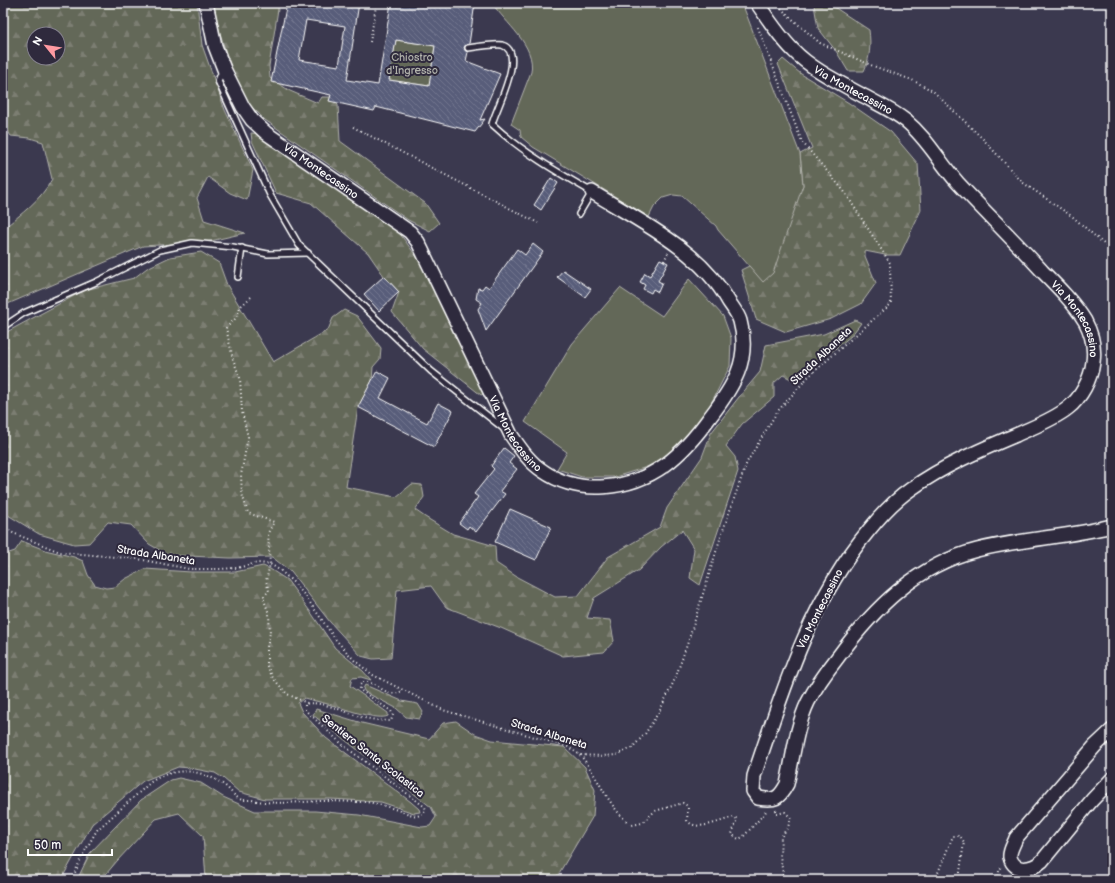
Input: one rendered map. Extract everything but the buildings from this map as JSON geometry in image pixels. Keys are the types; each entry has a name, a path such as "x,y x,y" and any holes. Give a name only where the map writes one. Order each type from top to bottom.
{"street":[{"name":"Via Montecassino","path":"206,3 214,46 243,107 257,124 273,137 410,232 418,242 511,435 519,448 532,463 542,471 571,484 587,486 619,486 630,483 664,466 694,440 733,385 743,360 743,342 739,320 721,287 701,265 675,244 592,192"},
{"name":"Via Montecassino","path":"759,6 773,27 793,51 811,65 887,108 907,122 927,143 956,180 1008,233 1063,293 1084,320 1095,350 1092,372 1081,394 1070,407 1056,417 982,449 929,477 910,489 884,511 861,539 838,570 817,608 797,652 754,776 753,791 758,798 768,800 777,799 783,793 787,784 801,723 808,703 819,683 855,634 888,598 929,570 976,550 1112,526"},
{"path":"1112,730 1095,746 1016,838 1010,856 1014,864 1020,868 1028,869 1042,862 1092,800 1112,779"}],"lane":[{"path":"468,48 502,45 512,54 511,72 494,114 492,124 502,133 556,171 592,192 579,214"},
{"path":"224,69 218,81 267,188 299,245 431,371 471,401 511,435"},
{"path":"3,327 24,313 96,282 160,250 192,243 242,248 268,254 308,253"},
{"path":"238,277 242,248"}],"path":[{"path":"775,3 799,26 820,43 873,66 912,80 933,91 983,139 1022,182 1073,217 1112,251"},
{"path":"370,42 376,6"},
{"name":"Strada Albaneta","path":"3,525 13,533 60,552 138,559 189,570 237,568 257,563 270,564 295,584 336,640 356,661 373,675 443,710 568,747 580,755 616,755 632,748 645,734 660,710 675,679 721,536 747,462 777,412 808,377 891,304 890,263 844,191 802,142 753,16 759,6"},
{"path":"353,127 538,223"},
{"path":"251,297 240,307 237,317 226,328 233,359 240,378 242,412 248,437 241,475 242,494 248,513 274,522 268,533 270,564 266,581 269,591 263,597 270,614 267,666 273,678 287,694 308,703"},
{"name":"Sentiero Santa Scolastica","path":"72,880 84,851 97,830 157,778 187,770 212,777 226,786 231,793 242,800 290,804 329,801 366,802 417,816 425,813 425,807 343,745 304,710 304,705 308,703 319,704 362,717 391,721 393,715 391,711 360,690 360,685 366,682 371,683 391,694 401,692 403,690"},
{"path":"580,755 588,763 597,781 618,811 626,821 632,825 642,822 655,811 683,803 686,804 688,808 687,820 692,825 702,826 734,817 736,819 736,824 732,834 739,839 744,837 765,813 766,809 775,808 777,814 785,812 792,818 781,837 780,843 781,865 784,880"},
{"path":"935,880 953,836 960,836 964,842 960,880"}],"green space":[{"path":"3,3 197,3 202,45 225,110 253,170 247,200 230,193 208,177 197,198 204,220 245,233 206,242 143,246 3,306 3,229 24,212 42,194 52,179 43,142 30,138 11,136 4,126 5,119 3,115"},
{"path":"213,3 279,3 269,66 270,78 290,91 318,103 322,97 330,97 338,105 340,141 425,203 439,223 430,231 408,220 265,120 247,102 229,63 215,16"},
{"path":"492,3 742,3 800,154 803,185 773,273 763,282 716,226 682,196 673,195 663,198 654,207 649,217 533,147 521,137 520,130 511,124 531,72 531,62 529,53 524,44"},
{"path":"819,3 828,3 869,30 870,51 864,71 848,71 836,51 818,28 814,5"},
{"name":"Chiostro d'Ingresso","path":"396,40 435,46 429,86 389,80"},
{"path":"783,59 801,74 849,103 891,132 918,164 921,210 900,255 885,255 865,251 865,256 876,283 861,304 831,319 786,332 756,319 741,270 749,266 766,265 803,185 800,154 812,148 778,64"},
{"path":"251,133 262,134 398,231 419,260 486,393 481,395 423,349 392,312 399,292 384,276 368,253 311,203 276,193 252,141"},
{"path":"201,252 219,263 227,285 273,362 328,330 333,318 344,310 357,316 381,348 380,359 373,367 372,381 358,407 346,487 396,497 412,484 422,485 424,497 415,510 453,534 495,546 496,563 517,577 555,597 578,596 608,557 660,527 667,508 702,457 711,433 760,372 766,345 824,334 855,320 861,323 851,336 795,381 783,375 774,383 774,397 742,424 726,446 735,457 738,471 700,585 690,578 694,549 682,530 661,547 639,570 594,598 587,618 610,620 614,641 604,652 563,656 501,628 446,607 431,586 397,590 391,658 373,659 361,656 330,622 291,572 272,557 230,558 168,555 149,544 131,525 108,522 89,543 74,544 39,534 3,512 3,334 85,290 134,278 147,268 170,257"},
{"path":"689,279 723,316 731,338 730,366 703,419 666,456 647,467 615,477 582,477 557,469 567,452 525,422 572,344 620,288 662,316"},
{"path":"22,541 45,550 74,557 83,561 88,575 95,585 106,588 115,587 125,579 145,569 191,572 235,572 263,566 287,580 335,648 363,671 371,680 361,677 352,678 350,686 388,713 388,716 370,716 304,698 298,703 302,712 326,738 411,802 419,809 420,812 414,813 381,802 331,799 265,799 239,792 215,773 178,767 143,781 92,824 61,880 3,880 3,555 15,551"},
{"path":"365,685 402,701 418,704 423,712 419,719 406,717 396,708 365,692 363,689"},
{"path":"316,709 362,723 429,739 443,723 456,721 475,734 492,740 564,747 585,767 595,790 593,816 555,880 206,880 203,836 179,813 156,819 101,880 77,880 90,853 141,800 171,780 179,778 201,783 223,797 255,811 315,811 359,815 422,827 430,826 436,817 431,807 313,715"}]}
